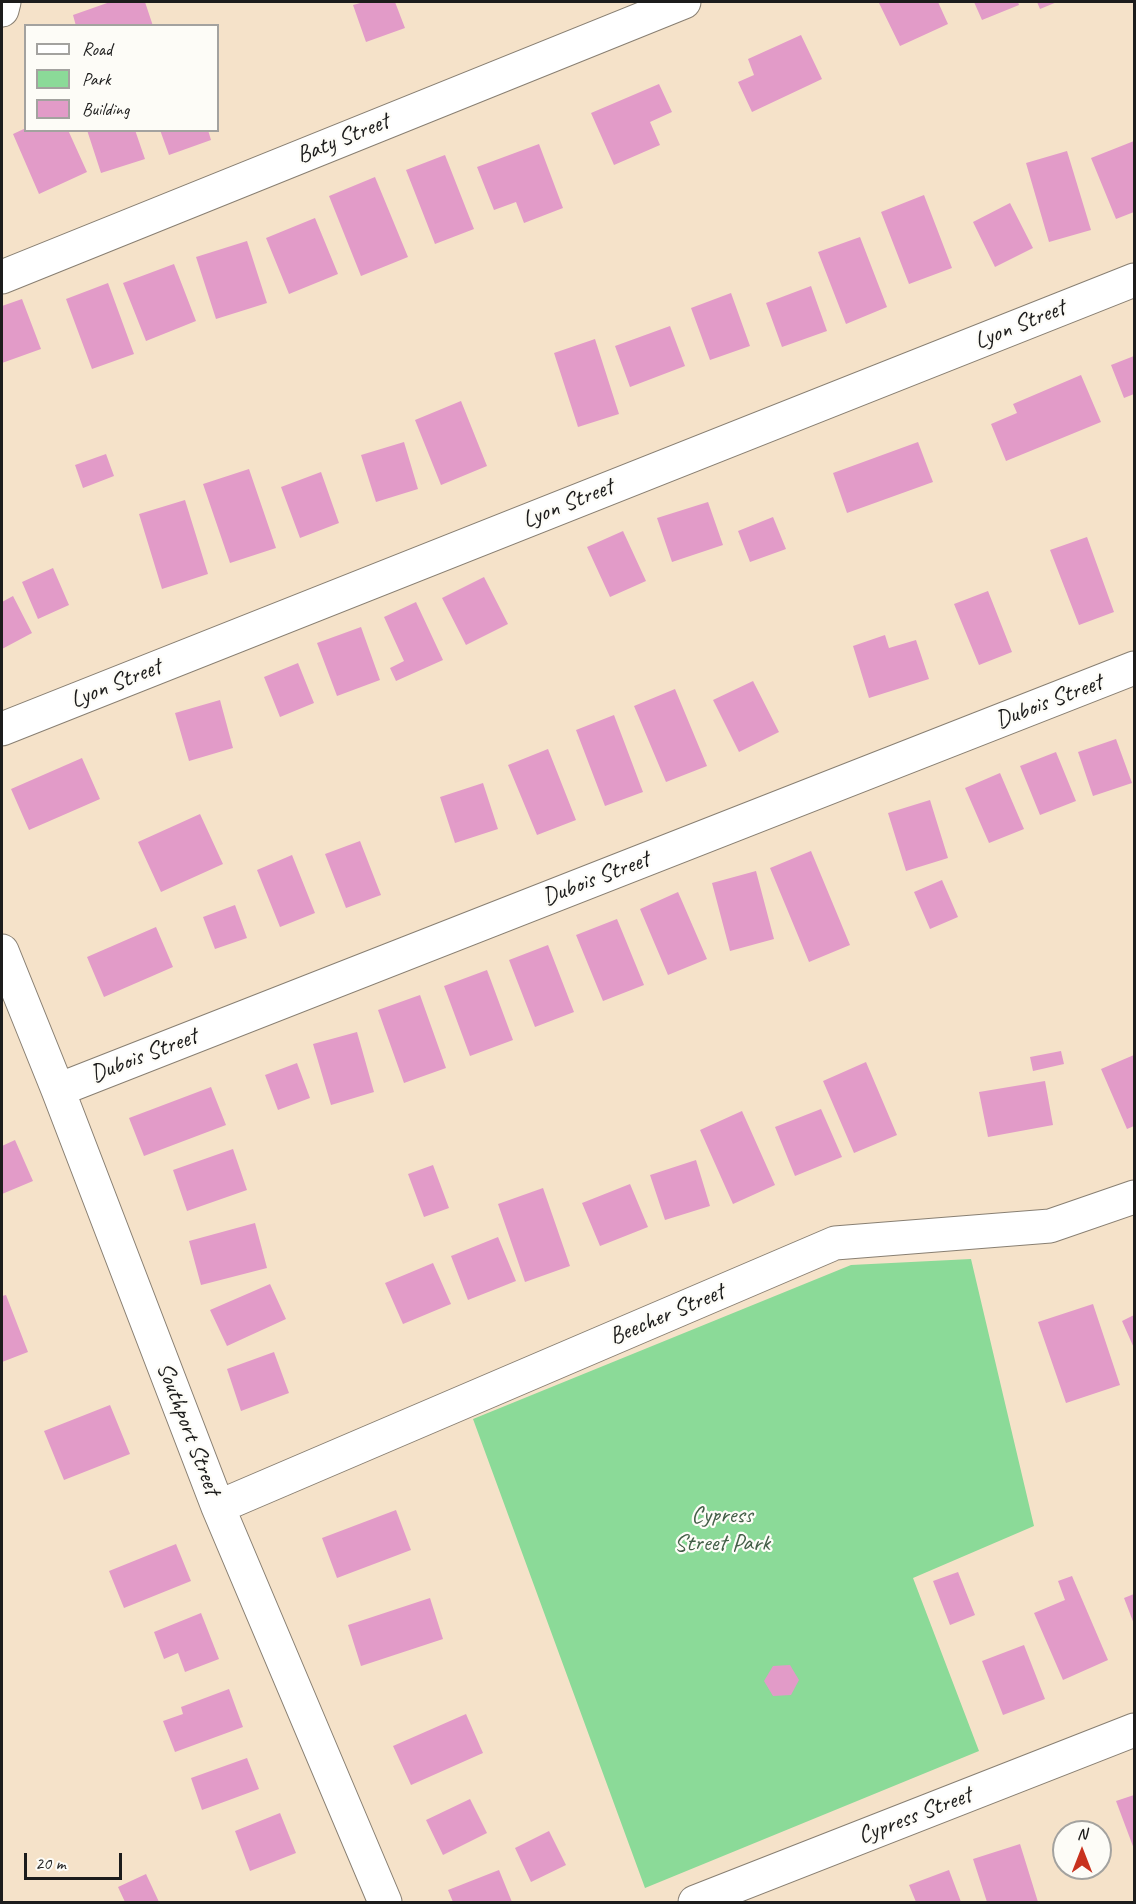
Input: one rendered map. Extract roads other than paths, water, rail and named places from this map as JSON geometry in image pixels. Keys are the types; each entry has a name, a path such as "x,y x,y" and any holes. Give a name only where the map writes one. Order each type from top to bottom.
{"street":[{"path":"2,10 4,2"},
{"name":"Baty Street","path":"2,277 684,2"},
{"name":"Lyon Street","path":"2,729 1134,280"},
{"name":"Dubois Street","path":"58,1090 1134,668"},
{"name":"Southport Street","path":"2,951 58,1090 218,1507 385,1902"},
{"name":"Beecher Street","path":"218,1507 835,1243 1050,1226 1134,1197"},
{"name":"Cypress Street","path":"695,1902 1134,1730"}],"park label":[{"name":"Cypress Street Park","path":"722,1530"}]}
